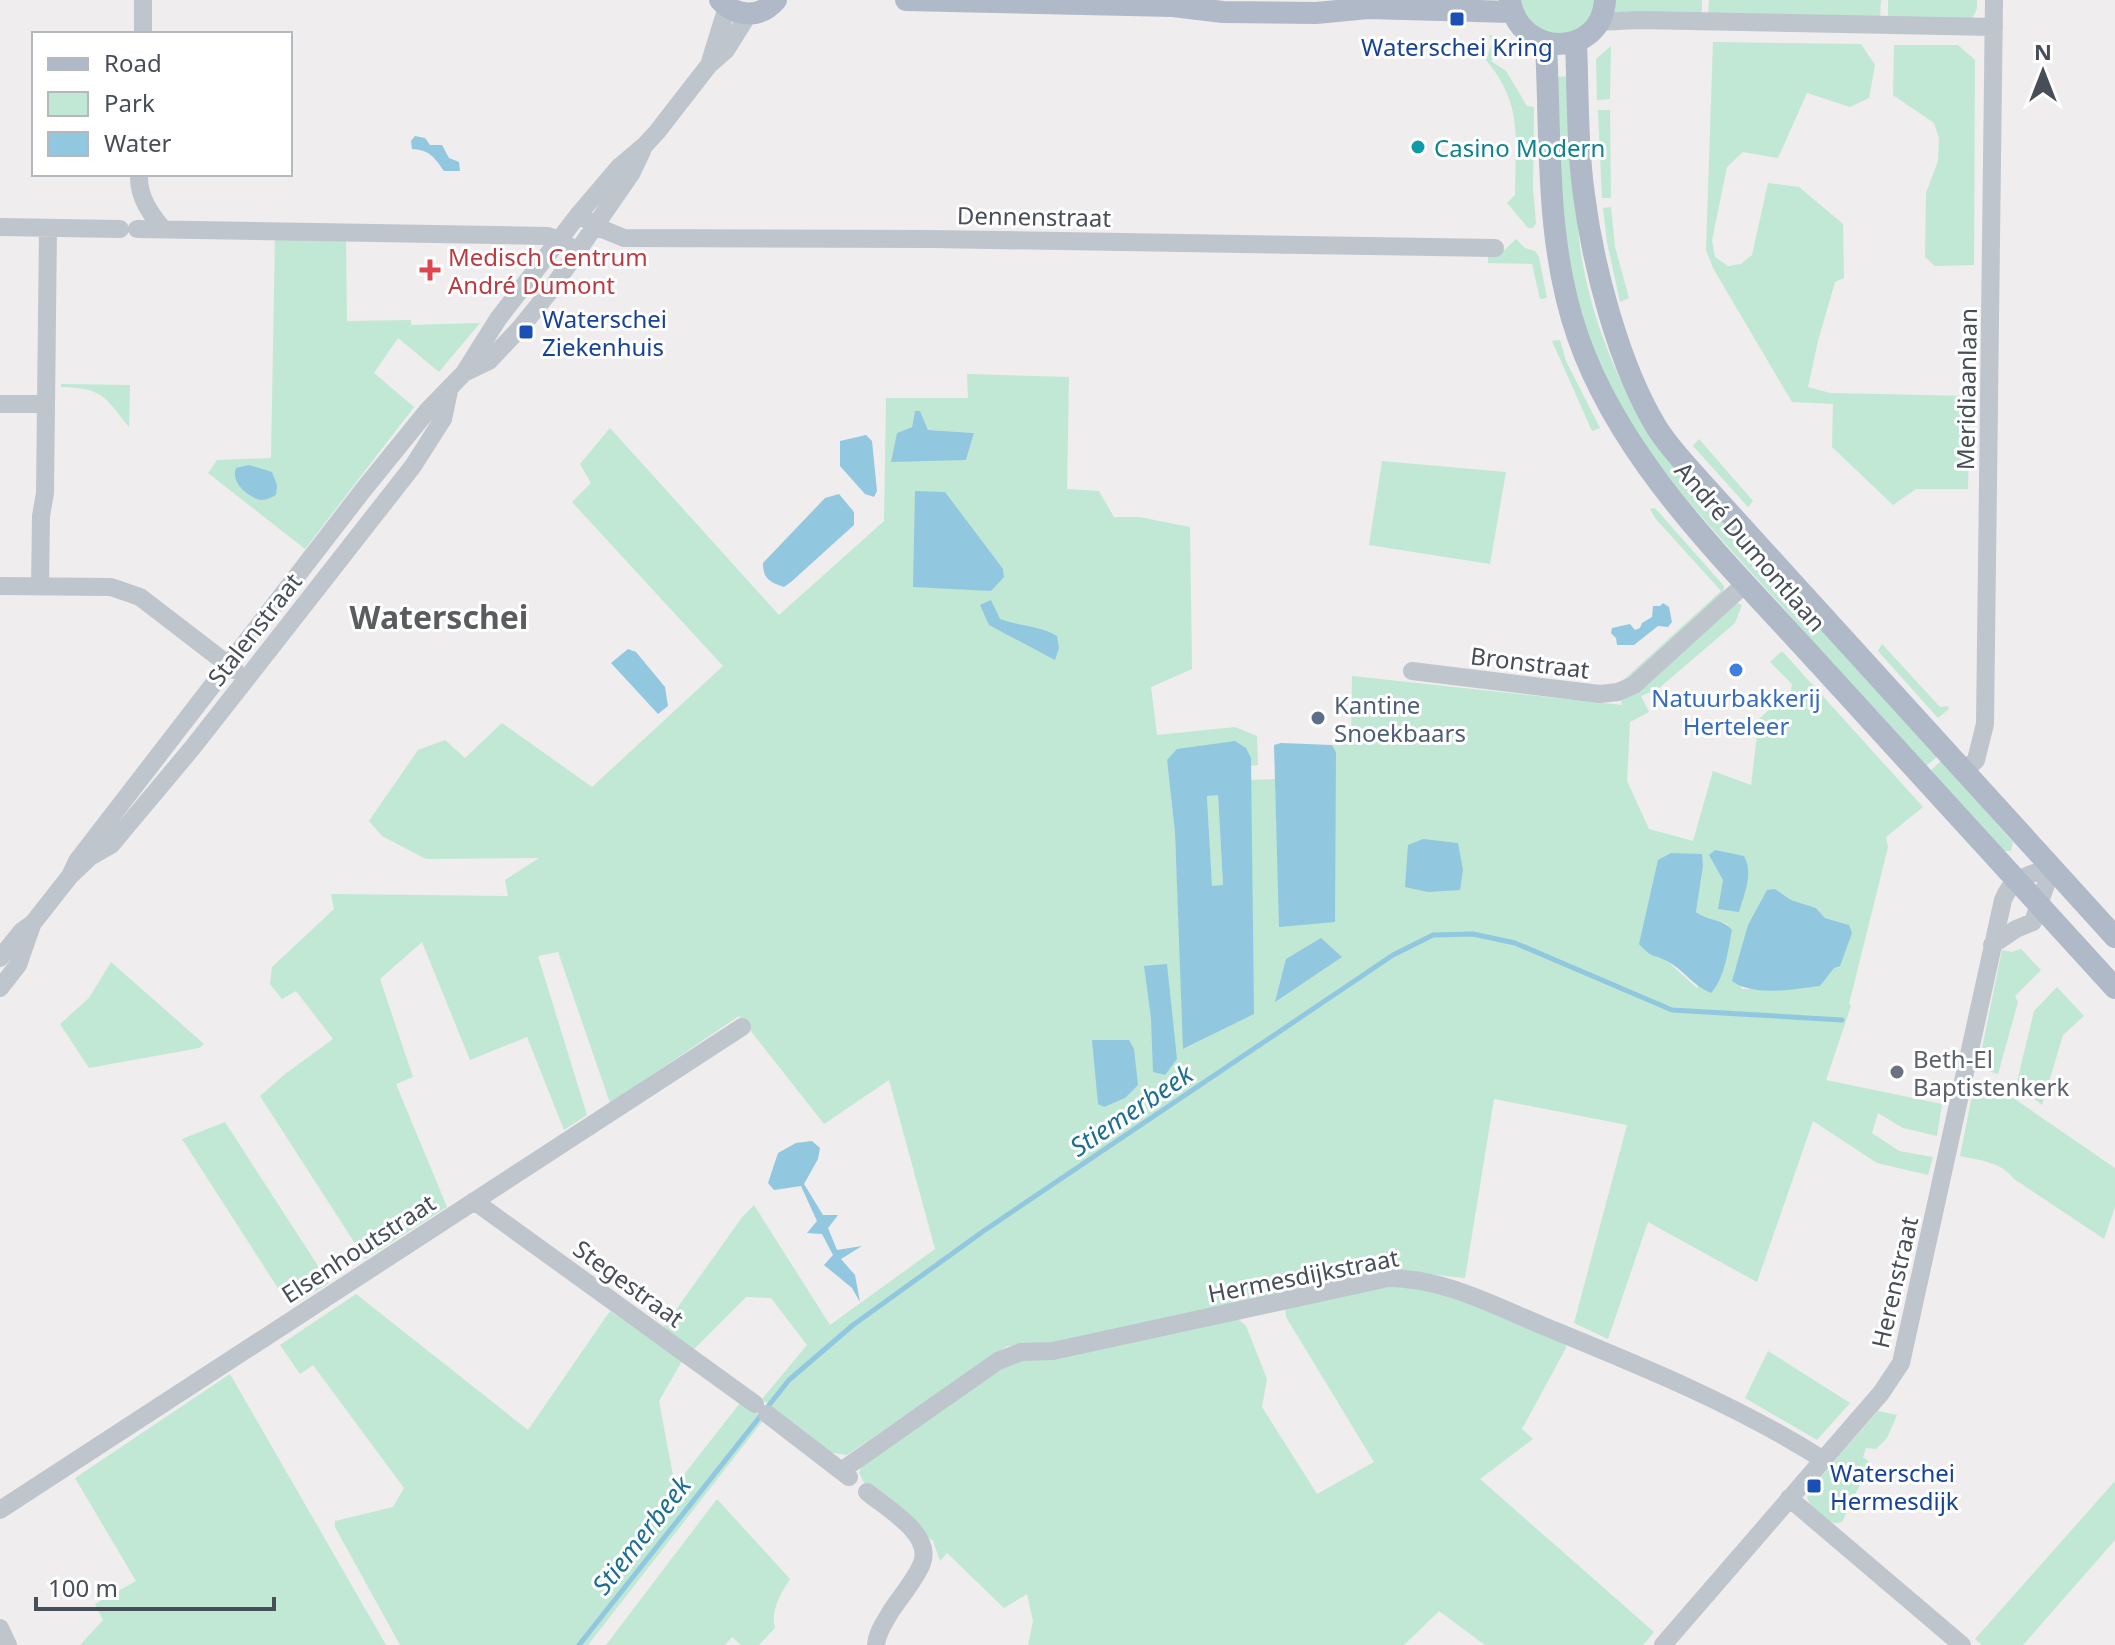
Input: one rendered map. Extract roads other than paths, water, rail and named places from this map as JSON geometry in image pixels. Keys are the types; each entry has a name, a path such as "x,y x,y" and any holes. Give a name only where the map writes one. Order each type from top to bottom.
{"main road":[{"path":"731,7 761,12 776,0"},
{"path":"906,0 1173,6 1223,12 1316,13 1368,8 1511,6 1520,26 1532,37 1546,44 1562,45 1589,33 1602,11"},
{"name":"André Dumontlaan","path":"1576,41 1580,154 1591,238 1619,343 1658,430 2115,937"},
{"name":"André Dumontlaan","path":"1546,44 1552,200 1567,298 1578,337 1602,393 1629,443 1667,493 1746,583 2115,988"}],"street":[{"name":"Meridiaanlaan","path":"1964,771 1976,760 1985,724 1994,0"},
{"path":"143,2 143,32"},
{"name":"Stalenstraat","path":"70,876 77,861 226,665 373,478 464,373 475,351 498,319 579,214 619,167 645,145 709,65 731,7"},
{"path":"1602,11 1638,20 1994,27"},
{"name":"Stalenstraat","path":"464,373 489,361 521,327 631,174 645,145"},
{"path":"139,176 147,210 163,229"},
{"name":"Dennenstraat","path":"579,214 595,226 624,238 954,239 1495,248"},
{"path":"0,227 548,236 577,251"},
{"path":"40,586 48,228"},
{"name":"Stalenstraat","path":"0,958 70,876 90,857 111,845 193,747 413,466 443,419 449,391"},
{"path":"0,404 46,404"},
{"name":"Bronstraat","path":"1412,671 1600,694 1618,692 1634,685 1746,583"},
{"path":"0,586 111,587 140,597 246,679"},
{"path":"174,733 193,747"},
{"path":"2017,879 2052,867"},
{"path":"1992,945 2033,922 2052,867"},
{"name":"Herenstraat","path":"1663,1645 1881,1393 1901,1363 1992,945 2006,892 2017,879"},
{"name":"Stalenstraat","path":"0,988 18,965 33,923"},
{"name":"Elsenhoutstraat","path":"0,1510 742,1027"},
{"name":"Stegestraat","path":"474,1201 761,1409 846,1475"},
{"name":"Hermesdijkstraat","path":"846,1475 998,1361 1021,1352 1053,1351 1388,1278 1416,1278 1456,1291 1676,1380 1735,1408 1822,1459"},
{"path":"867,1492 905,1523 918,1537 925,1551 922,1564 881,1627 876,1645"},
{"path":"1789,1498 1962,1645"},
{"path":"0,1628 8,1645"}],"water":[{"path":"415,136 425,138 430,145 442,145 449,158 459,162 460,171 444,171 431,155 412,149 411,141"},
{"path":"915,411 920,411 928,430 974,433 966,460 891,462 897,433 912,427"},
{"path":"866,435 872,441 877,491 874,497 865,494 840,466 840,441"},
{"path":"249,465 272,472 277,485 276,495 259,500 240,486 235,478 236,468"},
{"path":"915,491 945,492 1003,569 1004,577 991,591 913,587"},
{"path":"839,494 854,512 854,525 784,587 768,579 763,563 825,498"},
{"path":"991,600 1000,619 1057,636 1059,648 1055,660 989,625 980,605"},
{"path":"1663,603 1669,607 1672,622 1668,627 1658,626 1634,645 1617,645 1612,628 1630,624 1635,630 1640,628 1652,617 1653,606"},
{"path":"628,649 636,652 665,687 668,706 658,714 611,663"},
{"path":"1235,741 1246,748 1251,758 1254,1014 1183,1049 1175,833 1167,760 1177,749","holes":["1218,795 1223,885 1212,886 1207,796"]},
{"path":"1274,745 1332,745 1336,752 1335,922 1279,927"},
{"path":"1423,839 1458,843 1463,870 1460,890 1428,892 1405,887 1408,845"},
{"path":"1715,850 1744,856 1747,863 1747,884 1739,912 1718,909 1723,880 1709,855"},
{"path":"1671,853 1702,854 1696,912 1732,930 1723,972 1711,993 1639,944 1658,860"},
{"path":"1775,889 1791,900 1816,908 1825,918 1849,925 1852,933 1840,966 1834,968 1820,986 1762,990 1732,981 1748,925 1767,890"},
{"path":"1321,938 1342,957 1275,1002 1286,959"},
{"path":"1167,964 1177,1059 1165,1075 1153,1072 1151,1018 1144,966"},
{"path":"1092,1040 1129,1040 1134,1049 1138,1085 1125,1098 1104,1107 1098,1104"},
{"path":"812,1141 820,1148 818,1159 804,1184 823,1215 838,1215 828,1228 837,1250 862,1246 841,1259 855,1275 860,1302 852,1288 824,1265 833,1255 822,1234 807,1233 817,1221 801,1186 774,1190 768,1183 778,1153 796,1143"}],"waterway":[{"name":"Stiemerbeek","path":"579,1645 789,1380 853,1325 985,1230 1393,955 1433,935 1473,934 1515,943 1672,1010 1842,1020"}],"place":[{"name":"Waterschei Kring","path":"1457,19"},
{"name":"Casino Modern","path":"1418,147"},
{"name":"Medisch Centrum André Dumont","path":"430,270"},
{"name":"Waterschei Ziekenhuis","path":"526,332"},
{"name":"Natuurbakkerij Herteleer","path":"1736,670"},
{"name":"Kantine Snoekbaars","path":"1318,718"},
{"name":"Beth-El Baptistenkerk","path":"1897,1072"},
{"name":"Waterschei Hermesdijk","path":"1814,1486"}],"district":[{"name":"Waterschei","path":"439,616"}]}
